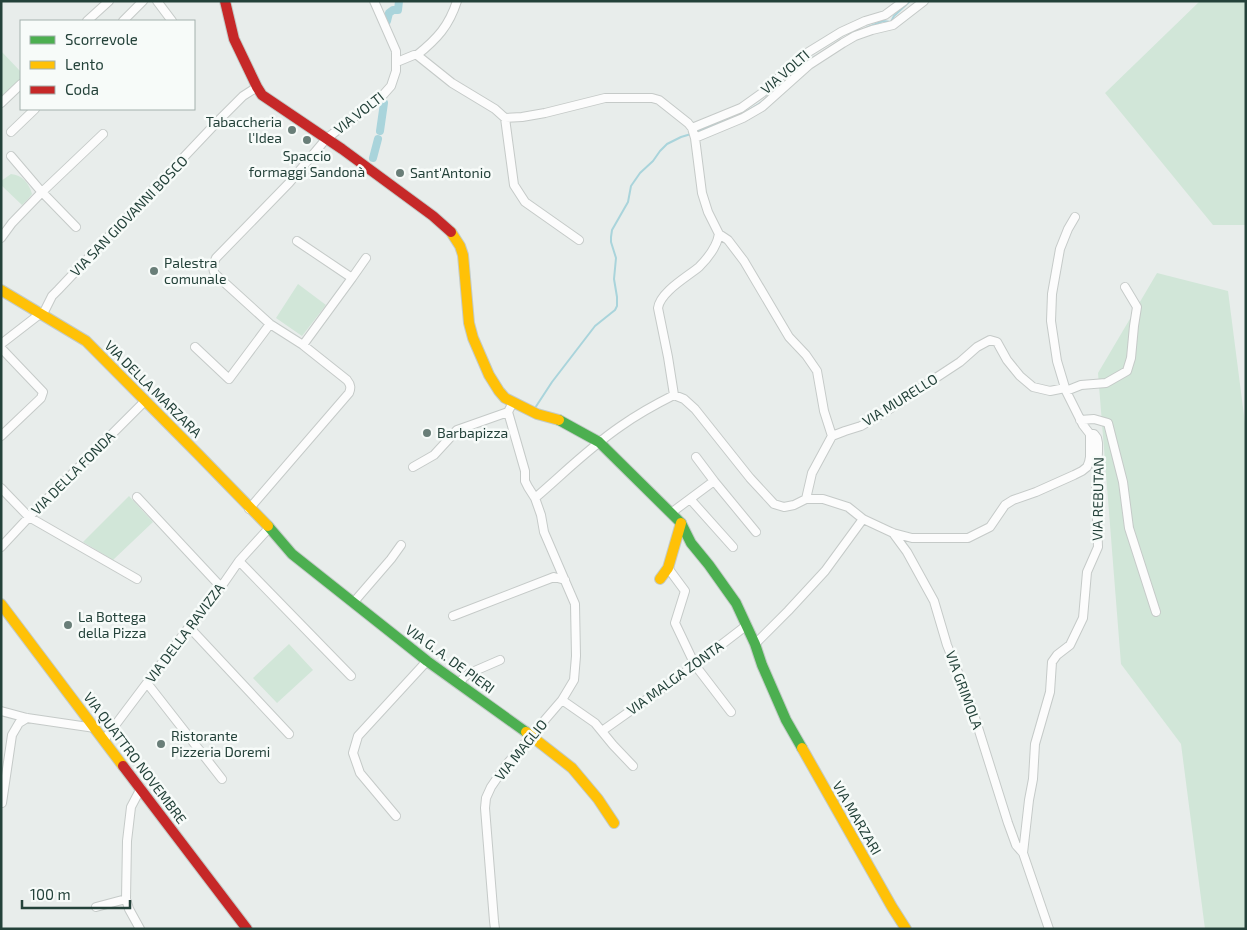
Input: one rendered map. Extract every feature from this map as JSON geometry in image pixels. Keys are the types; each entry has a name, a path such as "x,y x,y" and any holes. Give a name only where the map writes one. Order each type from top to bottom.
{"street":[{"path":"88,20 109,1"},
{"path":"124,20 143,1"},
{"path":"152,1 157,7 159,4 171,20"},
{"path":"225,1 234,39 256,87 262,94 433,216 455,237 463,255 469,323 473,338 489,375 505,398 537,414 558,420 599,442 681,523 668,568 660,579"},
{"name":"VIA VOLTI","path":"270,324 216,274 213,270 213,264 216,258 289,183 326,139 387,92 395,78 396,51 374,1"},
{"path":"397,62 417,55 443,32 457,1"},
{"name":"VIA VOLTI","path":"692,128 741,108 762,93 802,56 840,32 885,15 904,1"},
{"name":"VIA VOLTI","path":"695,138 742,118 762,107 809,65 855,36 893,25 924,1"},
{"path":"417,55 452,82 495,109 505,118 514,185 518,193 525,202 579,240"},
{"path":"1,103 20,85"},
{"name":"VIA SAN GIOVANNI BOSCO","path":"1,346 45,310 52,296 219,120 243,96 256,87"},
{"path":"505,118 545,113 605,98 652,98 660,100 692,128 702,194 708,212 719,234 728,240 744,261 789,337 806,355 817,371 824,411 832,436 812,473 806,499"},
{"path":"11,132 34,110"},
{"path":"1,238 12,222 103,134"},
{"path":"11,156 40,190 76,226"},
{"name":"VIA REBUTAN","path":"1023,853 1033,779 1035,744 1050,692 1052,662 1057,655 1070,645 1083,618 1087,572 1098,547 1097,438 1094,434 1090,434 1080,420 1066,390 1057,361 1051,322 1052,294 1060,249 1075,217"},
{"path":"674,395 658,308 659,303 671,289 703,262 716,244 719,234"},
{"path":"298,241 352,278"},
{"path":"302,345 366,258"},
{"path":"1066,390 1081,385 1106,384 1127,371 1132,358 1137,307 1125,286"},
{"name":"VIA DELLA MARZARA","path":"1,290 86,341 269,528"},
{"path":"195,347 229,379 270,324 302,345 348,380 350,384 348,393 250,509"},
{"name":"VIA MURELLO","path":"832,436 861,426 898,404 960,362 977,346 990,340 997,342 1007,360 1020,376 1034,387 1050,391 1066,390"},
{"path":"1,346 43,392 41,398 1,436"},
{"path":"535,498 599,442 648,408 674,395 684,398 695,409 750,478 774,504 784,507 794,505 806,499 823,499 848,507 863,519 893,533 912,538 968,538 990,527 1005,505 1013,500 1036,492 1087,467 1090,462 1090,434"},
{"name":"VIA DELLA FONDA","path":"1,547 145,401"},
{"path":"413,467 434,455 457,430 508,412 512,402"},
{"name":"VIA MAGLIO","path":"495,929 484,808 486,798 506,765 562,700 574,680 576,656 575,604 544,532 535,498 525,481 525,471 508,412"},
{"path":"1080,420 1108,423 1123,482 1129,528 1156,612"},
{"path":"696,457 756,532"},
{"path":"671,514 714,481"},
{"path":"1,488 29,517 137,579"},
{"path":"137,497 221,587"},
{"path":"691,500 733,547"},
{"path":"755,644 825,571 863,519"},
{"name":"VIA MARZARI","path":"681,523 691,543 736,603 786,720 906,929"},
{"name":"VIA DELLA RAVIZZA","path":"104,740 239,561 269,528"},
{"name":"VIA G. A. DE PIERI","path":"269,528 292,554 353,603 427,661 532,736 572,768 614,823"},
{"name":"VIA GRIMOLA","path":"893,533 907,552 934,601 947,644 970,702 1008,824 1016,845 1023,853"},
{"path":"353,603 391,559 401,544"},
{"path":"239,561 351,676"},
{"path":"668,568 685,591 674,622 695,665 730,712"},
{"path":"452,616 554,577 565,580"},
{"name":"VIA QUATTRO NOVEMBRE","path":"1,604 247,929"},
{"name":"VIA MALGA ZONTA","path":"602,731 695,665 746,624"},
{"path":"189,627 289,734"},
{"path":"459,684 470,673 500,660"},
{"path":"396,816 360,773 352,753 358,736 427,661"},
{"path":"147,683 222,779"},
{"path":"562,700 595,723 633,766"},
{"path":"1,711 27,718 95,728"},
{"path":"2,803 12,735 19,723 27,718"},
{"path":"140,929 129,909 126,899 127,841 131,807 141,788"},
{"path":"1023,853 1049,929"},
{"path":"96,907 126,899"}],"green space":[{"path":"1200,1 1246,1 1246,225 1213,225 1105,93"},
{"path":"1,51 20,71 20,81 1,99"},
{"path":"11,174 22,178 31,190 32,194 22,205 1,185 1,181"},
{"path":"1157,273 1228,291 1246,431 1246,929 1205,929 1181,744 1121,664 1098,373"},
{"path":"298,284 326,305 302,336 276,318"},
{"path":"129,496 153,522 113,560 83,542"},
{"path":"289,644 313,670 277,703 253,678"}],"waterway":[{"path":"387,21 389,13 393,10 398,10 399,1"},
{"path":"866,28 883,21 891,22 894,16 910,1"},
{"path":"795,73 807,61 816,56"},
{"path":"695,132 741,115 771,94"},
{"path":"380,131 384,103"},
{"path":"535,408 552,382 595,326 615,310 617,306 614,279 616,258 611,237 612,230 628,202 631,186 640,173 667,144 691,134"},
{"path":"373,158 378,139"}],"traffic: fast":[{"path":"559,420 599,442 681,523 691,543 736,603 786,720 802,748"},
{"path":"268,526 292,554 427,661 526,732"}],"traffic: slow":[{"path":"451,232 460,246 463,255 469,323 473,338 489,375 505,398 537,414 559,420"},
{"path":"1,290 86,341 268,526"},
{"path":"660,579 668,568 681,523"},
{"path":"1,604 123,766"},
{"path":"526,732 572,768 598,799 614,823"},
{"path":"802,748 906,929"}],"traffic: jam":[{"path":"225,1 234,39 262,95 342,149 433,216 451,232"},
{"path":"123,766 247,929"}],"place":[{"name":"Tabaccheria l'Idea","path":"292,130"},
{"name":"Spaccio formaggi Sandonà","path":"307,140"},
{"name":"Sant'Antonio","path":"400,173"},
{"name":"Palestra comunale","path":"154,271"},
{"name":"Barbapizza","path":"427,433"},
{"name":"La Bottega della Pizza","path":"68,625"},
{"name":"Ristorante Pizzeria Doremi","path":"161,744"}]}
